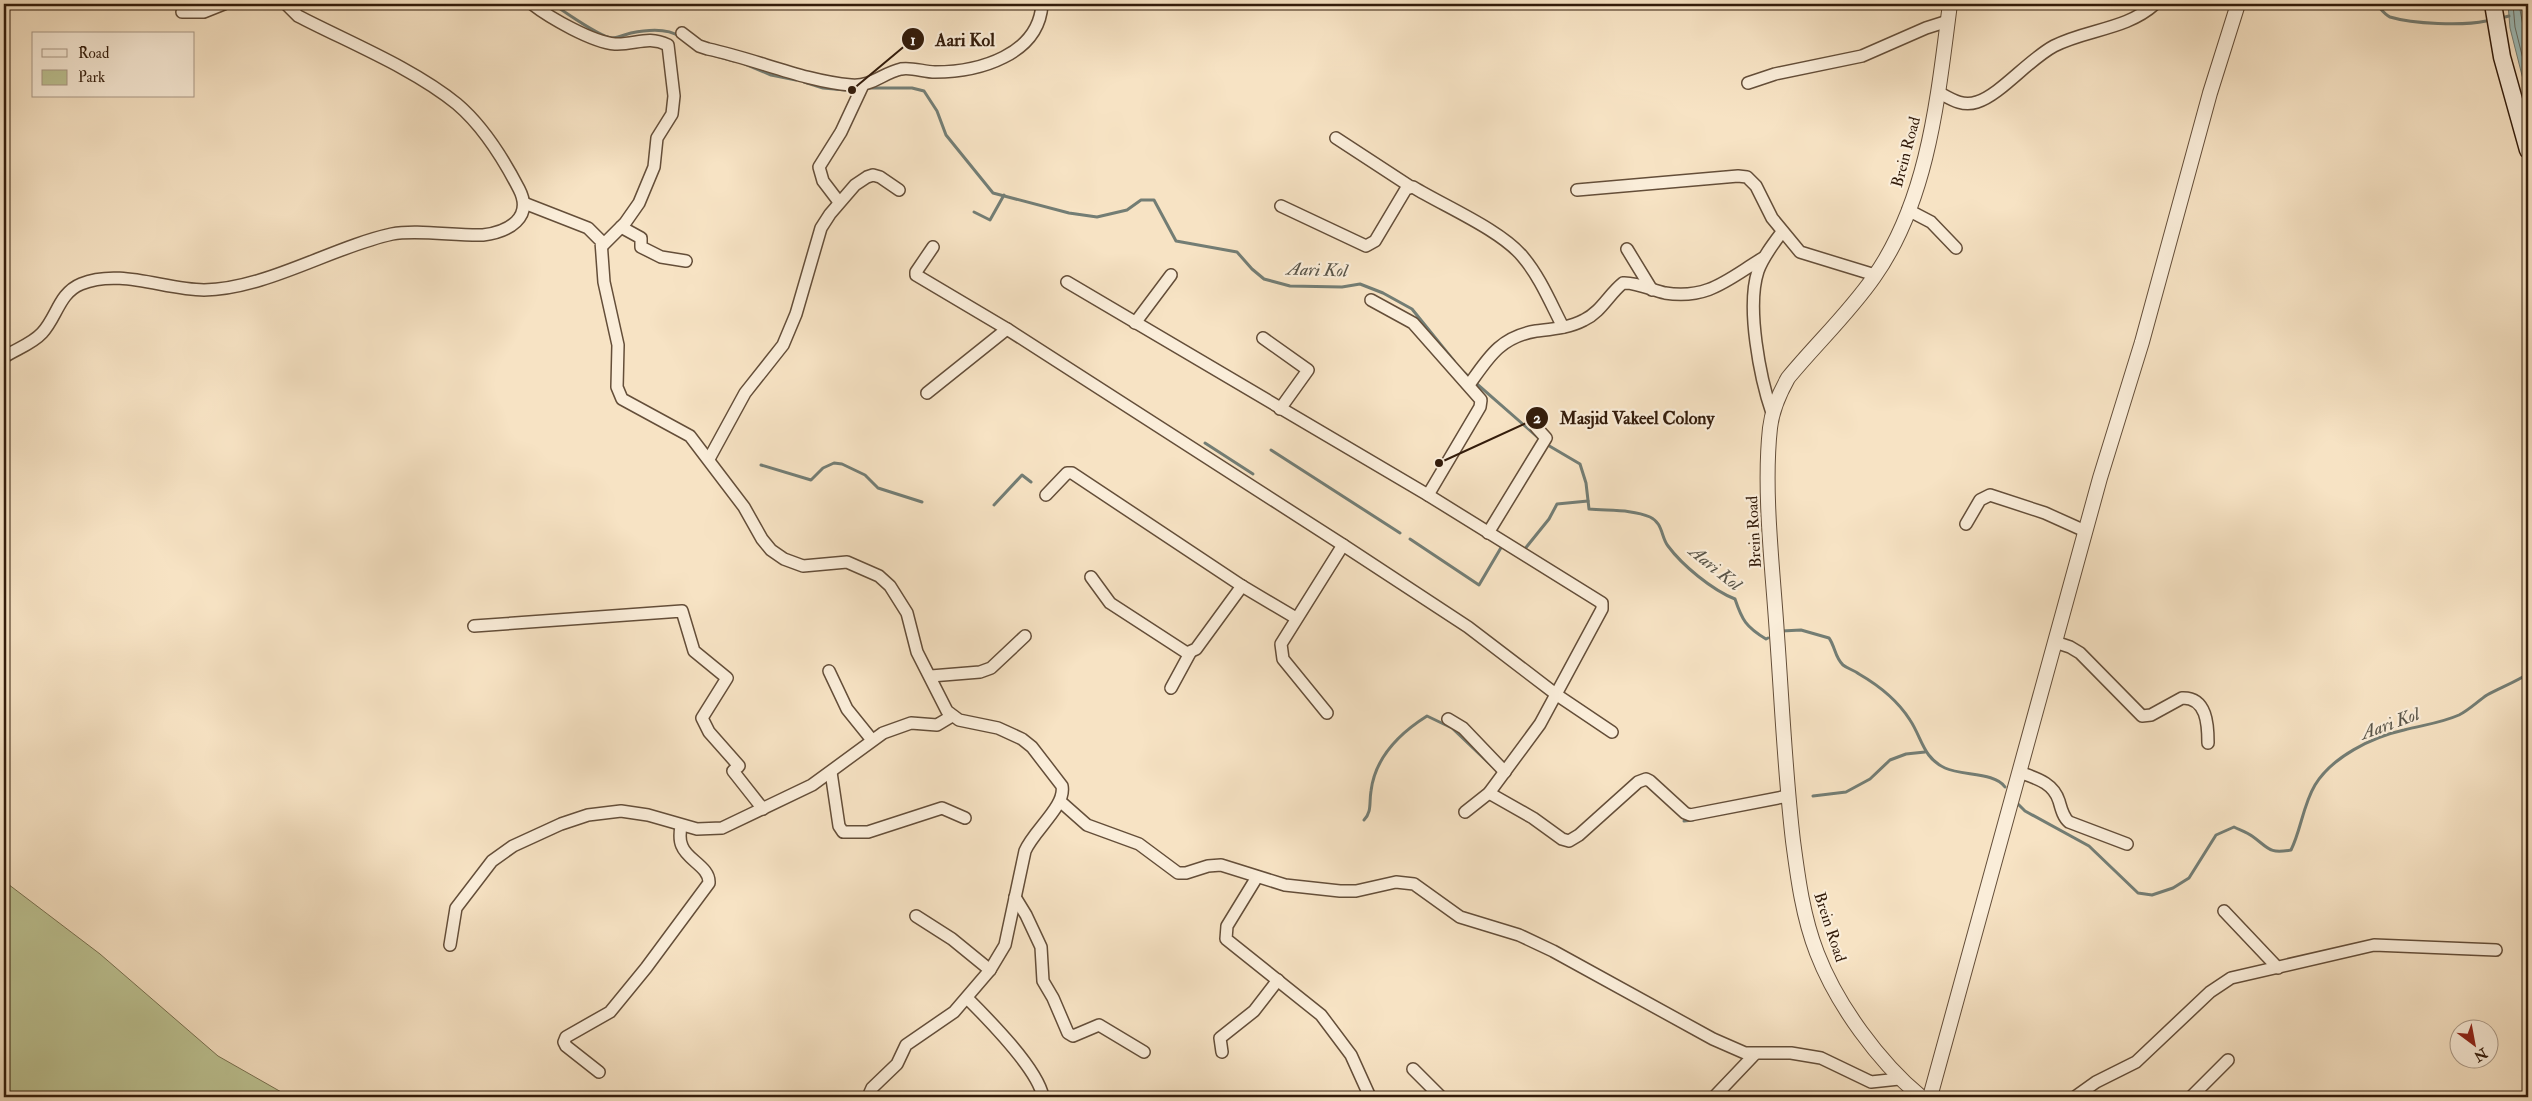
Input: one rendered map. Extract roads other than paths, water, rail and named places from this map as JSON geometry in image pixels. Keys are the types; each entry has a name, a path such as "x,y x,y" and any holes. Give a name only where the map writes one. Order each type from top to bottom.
{"main road":[{"path":"2494,4 2502,57 2528,150"}],"street":[{"path":"182,12 204,12 224,4"},
{"path":"4,358 40,335 49,326 64,297 70,290 82,284 110,279 202,290 235,287 394,234 418,233 457,236 496,233 516,222 523,210 524,203 510,172 495,147 457,105 413,76 298,16 286,4"},
{"path":"532,4 556,19 604,42 624,44 654,40 668,45 674,106 657,138 650,178 633,213 621,228 602,246"},
{"path":"839,202 823,181 819,167 842,132 861,89 899,70 951,71 970,68 1006,56 1019,49 1032,37 1039,20 1042,4"},
{"name":"Brein Road","path":"1922,1097 1899,1079 1838,996 1817,954 1799,891 1788,796 1769,503 1769,446 1772,413 1788,378 1875,276 1908,210 1926,150 1938,92 1950,4"},
{"path":"1938,92 1959,103 1978,102 1990,96 2035,57 2054,46 2075,37 2130,21 2155,4"},
{"path":"1930,1097 2085,531 2238,4"},
{"path":"1748,82 1775,74 1862,56 1926,28 1948,21"},
{"path":"682,33 699,46 708,49 861,89"},
{"path":"1336,138 1411,187 1490,232 1522,256 1534,272 1563,327"},
{"path":"709,459 746,392 783,345 796,314 821,228 839,202 861,180 873,175 899,190"},
{"path":"1577,190 1742,176 1756,186 1764,206 1782,232 1800,252 1875,276"},
{"path":"1281,206 1366,246 1375,240 1403,192 1411,187"},
{"path":"524,203 588,228 600,238 604,282 618,345 618,394 628,404 682,430 690,436 744,507 762,539 771,550 784,559 803,566 846,562 879,576 890,586 907,613 917,652 952,716 966,722 998,728 1022,739 1032,747 1062,786 1061,802 1031,838 1021,866 1004,945 990,970 944,1021 918,1035 906,1045 897,1064 877,1082 868,1097"},
{"path":"1908,210 1931,222 1956,248"},
{"path":"621,228 640,238 641,247 656,256 686,261"},
{"path":"1772,413 1763,385 1758,356 1755,311 1757,273 1763,258 1782,232"},
{"path":"933,248 916,272 916,275 1007,329 1343,544 1468,628 1612,732"},
{"path":"1627,249 1652,290"},
{"path":"1469,384 1489,357 1507,340 1519,335 1563,327 1590,317 1624,283 1652,290 1687,295 1702,293 1763,258"},
{"path":"1135,323 1171,275"},
{"path":"1067,282 1280,409 1428,494 1602,603 1602,609 1540,724 1489,793 1464,812"},
{"path":"1371,300 1413,323 1452,369 1469,384 1480,398 1481,404 1428,494"},
{"path":"928,393 1007,329"},
{"path":"1263,338 1308,370 1280,409"},
{"path":"1488,533 1543,443 1536,427"},
{"path":"1046,495 1067,473 1072,472 1242,586 1296,618"},
{"path":"1966,524 1980,500 1990,495 2045,513 2085,531"},
{"path":"1327,714 1280,654 1280,644 1343,544"},
{"path":"1091,577 1110,603 1190,653"},
{"path":"1171,688 1190,653 1196,649 1242,586"},
{"path":"474,626 682,611 694,651 727,678 702,718 709,732 739,766 734,771 763,810"},
{"path":"931,676 970,673 991,668 1025,636"},
{"path":"2054,642 2070,646 2080,653 2142,716 2151,715 2182,698 2195,701 2203,710 2207,720 2208,743"},
{"path":"829,671 847,708 872,740"},
{"path":"450,945 456,908 492,861 513,846 561,824 609,811 631,811 680,826 697,829 722,828 763,810 831,772 872,740 902,725 911,723 937,725 952,716"},
{"path":"1448,719 1463,728 1505,772"},
{"path":"831,772 839,826 843,832 868,832 942,808 965,818"},
{"path":"2019,772 2043,781 2049,786 2057,796 2064,818 2068,822 2127,844"},
{"path":"1489,793 1533,818 1562,839 1569,840 1580,835 1638,782 1644,780 1650,781 1685,813 1690,815 1788,796"},
{"path":"1061,802 1087,824 1139,844 1175,872 1186,874 1208,866 1221,865 1285,884 1340,891 1356,891 1396,882 1414,884 1460,917 1536,942 1738,1051 1755,1054 1791,1052 1821,1058 1871,1082 1899,1079"},
{"path":"599,1072 566,1046 564,1042 566,1038 610,1012 646,968 709,883 707,873 687,854 681,844 680,826"},
{"path":"1257,877 1227,926 1225,935 1229,943 1310,1004 1343,1041 1370,1097"},
{"path":"1015,897 1041,947 1043,981 1053,998 1068,1033 1072,1036 1099,1025 1144,1052"},
{"path":"2224,911 2278,968"},
{"path":"916,916 946,935 990,970"},
{"path":"2075,1097 2096,1082 2136,1062 2219,985 2231,978 2374,945 2496,950"},
{"path":"1222,1052 1218,1042 1220,1038 1254,1011 1278,980"},
{"path":"966,998 1017,1053 1041,1088 1043,1097"},
{"path":"1721,1095 1755,1054"},
{"path":"2191,1097 2228,1060"},
{"path":"1413,1068 1441,1097"}],"water":[{"path":"2508,4 2528,4 2528,99 2510,28"}],"waterway":[{"name":"Aari Kol","path":"552,4 606,37 614,38 637,32 657,30 669,32 680,37"},
{"path":"2376,4 2390,17 2411,21 2452,24 2486,21"},
{"path":"2505,17 2509,16"},
{"name":"Aari Kol","path":"709,54 734,61"},
{"name":"Aari Kol","path":"745,64 771,75 796,80"},
{"name":"Aari Kol","path":"804,82 823,88 845,90"},
{"name":"Aari Kol","path":"868,88 912,88 924,91 937,111 946,135 993,193 1069,213 1097,217 1127,210 1141,200 1154,200 1176,241 1237,252 1264,279 1290,286 1342,287 1360,284 1383,293 1412,309 1454,361"},
{"path":"974,212 990,220 1004,195"},
{"name":"Aari Kol","path":"1461,370 1541,440"},
{"path":"1205,443 1253,474"},
{"name":"Aari Kol","path":"1546,444 1580,464 1586,483 1589,509 1636,513 1650,517 1660,526 1668,546 1681,561 1707,583 1735,599 1749,627 1759,635 1766,639 1768,638"},
{"path":"1271,450 1400,533"},
{"path":"761,465 811,480 823,468 834,463 842,464 865,475 878,488 922,502"},
{"path":"994,505 1022,475 1031,482"},
{"path":"1524,550 1549,519 1557,504 1588,501"},
{"path":"1410,539 1479,585 1502,546"},
{"name":"Aari Kol","path":"1782,631 1801,630 1829,638 1838,659 1843,665 1873,683 1900,706 1932,759 1945,768 1994,779 2005,787"},
{"name":"Aari Kol","path":"2016,802 2025,811 2089,846 2138,893 2152,895 2173,888 2189,878 2216,835 2234,827 2250,835 2269,849 2278,851 2291,850 2315,785 2322,775 2342,757 2366,743 2392,733 2439,722 2459,715 2487,695 2528,674"},
{"path":"1364,820 1369,810 1373,779 1383,757 1398,738 1427,716 1452,728 1492,766"},
{"path":"1813,796 1846,792 1870,779 1890,760 1906,754 1925,752"},
{"path":"1684,821 1693,820"}],"place":[{"name":"Aari Kol","path":"852,90"},
{"name":"Masjid Vakeel Colony","path":"1439,463"}]}
